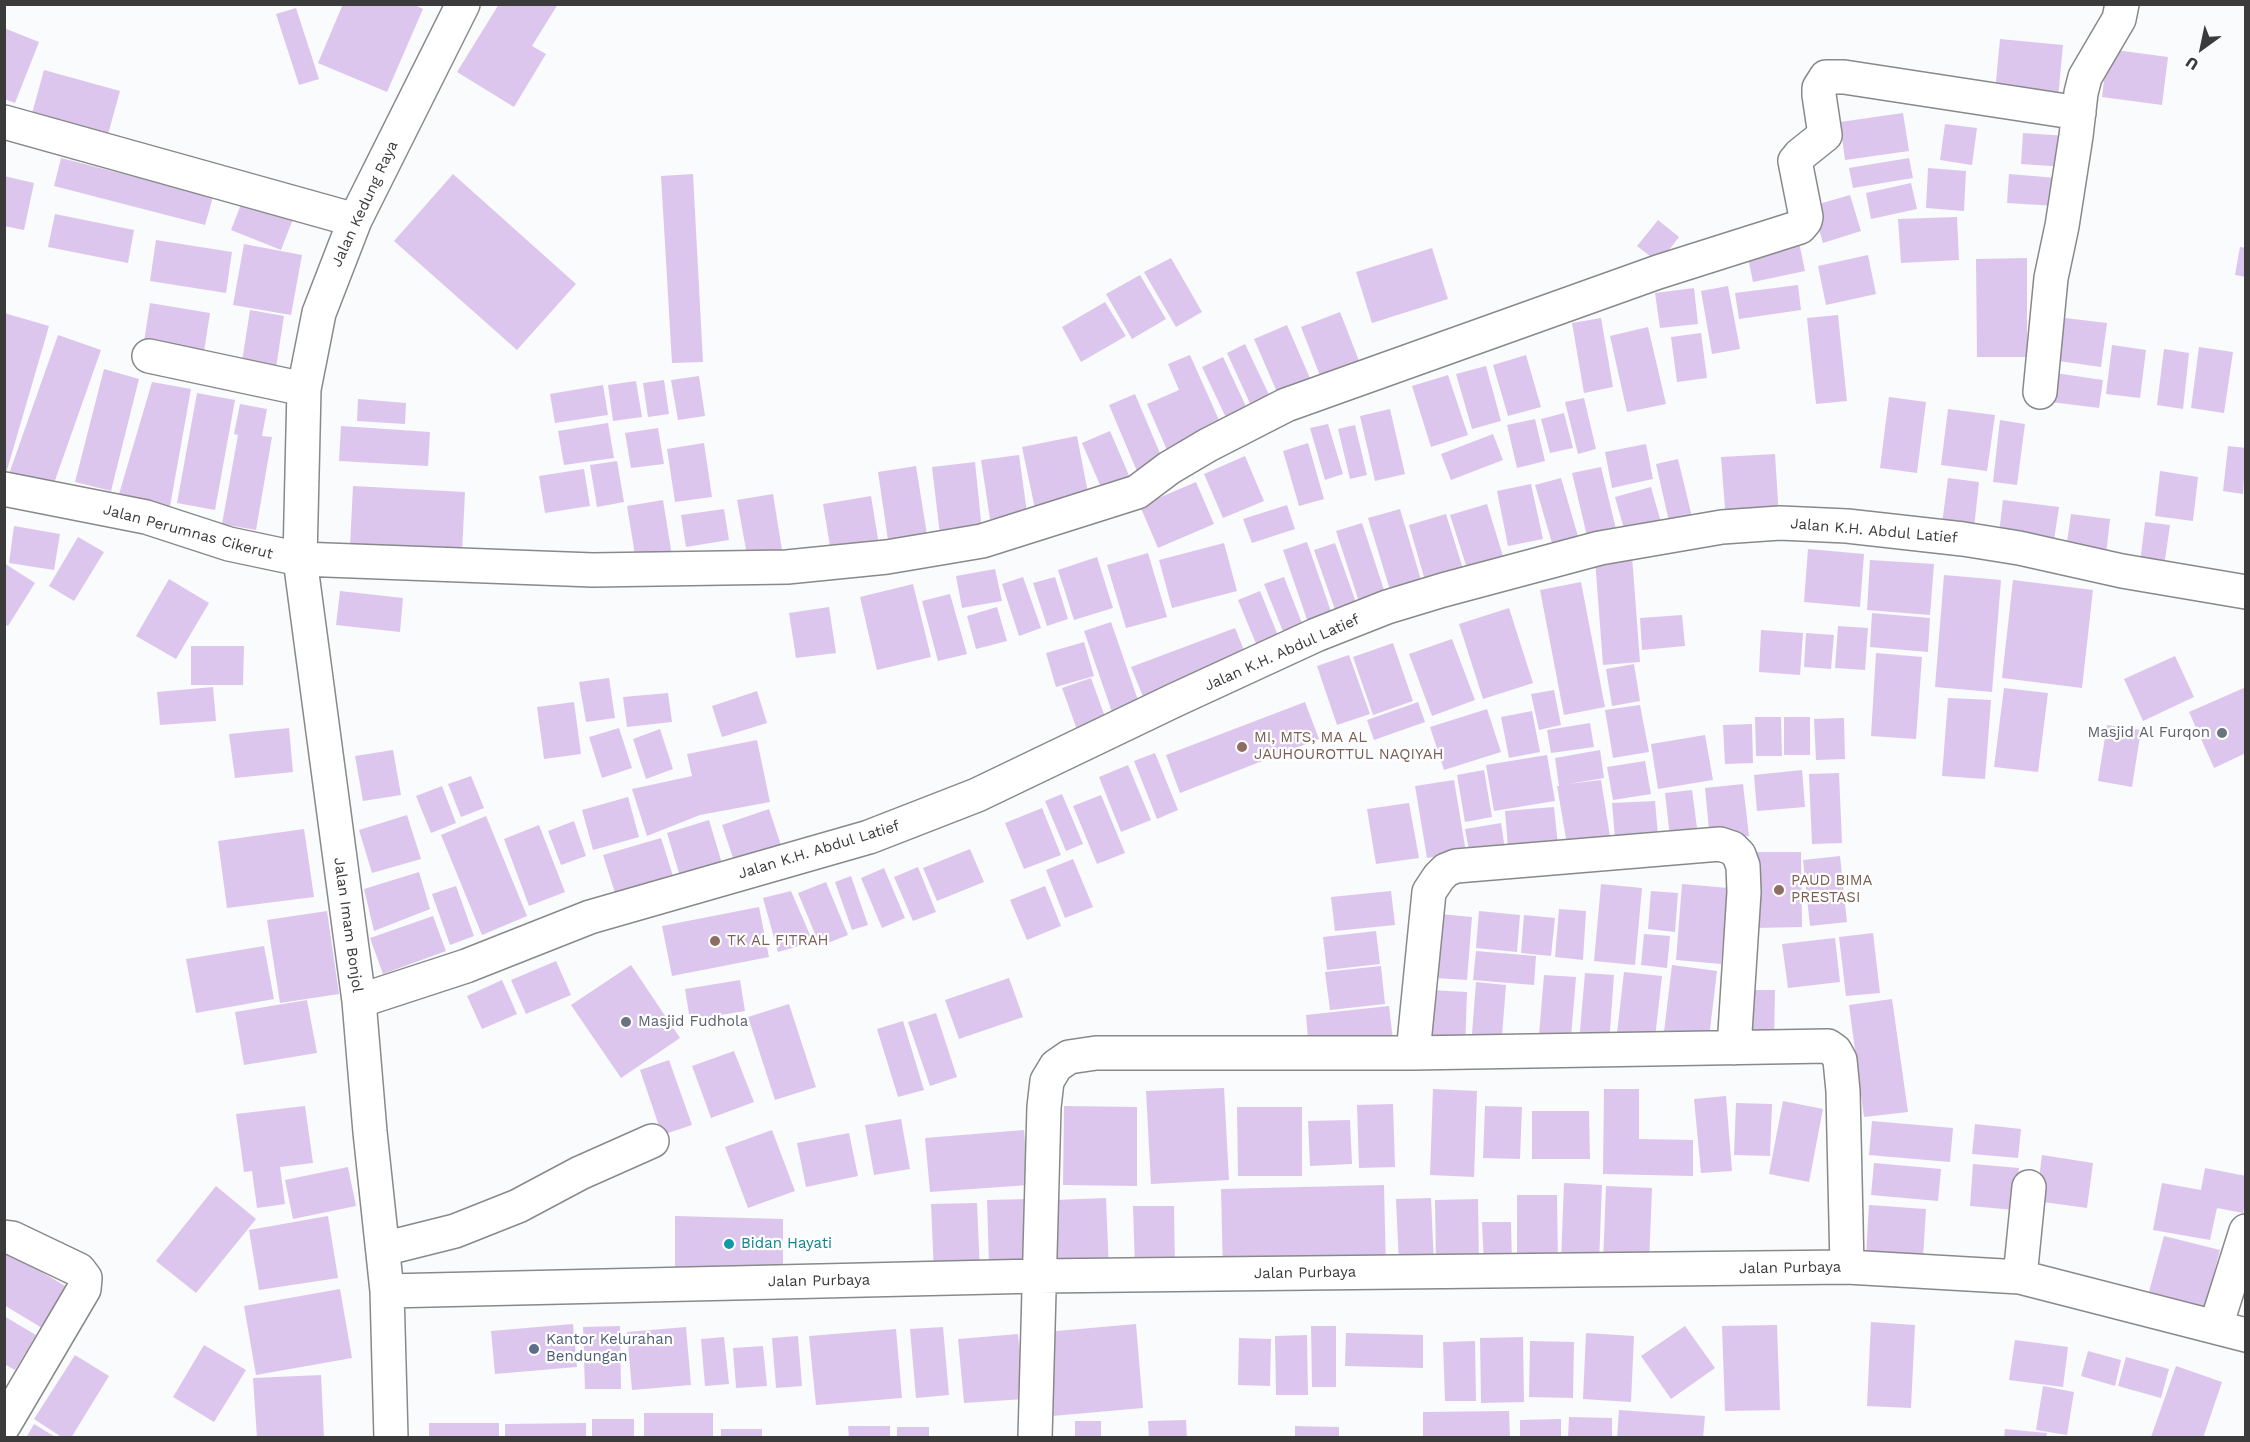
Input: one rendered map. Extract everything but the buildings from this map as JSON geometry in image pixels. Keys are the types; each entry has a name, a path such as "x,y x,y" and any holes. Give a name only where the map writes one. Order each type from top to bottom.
{"street":[{"name":"Jalan Kedung Raya","path":"300,559 304,389 320,313 355,220 463,4"},
{"path":"2040,392 2051,278 2062,226 2085,77 2120,20 2121,4"},
{"name":"Jalan Perumnas Cikerut","path":"4,489 146,518 266,554 300,559 593,570 786,567 887,557 982,541 1023,530 1137,492 1189,456 1286,405 1658,272 1800,226 1806,217 1796,161 1825,135 1819,88 1827,77 1844,77 2079,113"},
{"path":"4,122 355,220"},
{"path":"148,356 304,389"},
{"name":"Jalan K.H. Abdul Latief","path":"359,1001 466,966 590,917 869,837 977,795 1316,635 1387,607 1600,548 1722,527 1780,523 1847,526 1963,539 2019,548 2122,571 2246,592"},
{"name":"Jalan Imam Bonjol","path":"300,559 359,1001 387,1291 391,1437"},
{"path":"1413,1053 1428,892 1446,870 1456,866 1719,844 1732,848 1743,866 1744,892 1734,1048"},
{"path":"1035,1437 1044,1107 1047,1081 1056,1066 1069,1057 1096,1053 1413,1053 1828,1046 1835,1051 1840,1060 1843,1091 1847,1267"},
{"path":"383,1249 455,1231 518,1206 580,1173 652,1141"},
{"path":"2020,1277 2029,1186"},
{"name":"Jalan Purbaya","path":"387,1291 1038,1276 1847,1267 2020,1277 2231,1330 2246,1232"},
{"path":"4,1237 12,1238 79,1270 85,1278 84,1289 16,1376 4,1425"}],"place":[{"name":"Masjid Al Furqon","path":"2222,733"},
{"name":"MI, MTS, MA AL JAUHOUROTTUL NAQIYAH","path":"1242,747"},
{"name":"PAUD BIMA PRESTASI","path":"1779,890"},
{"name":"TK AL FITRAH","path":"715,941"},
{"name":"Masjid Fudhola","path":"626,1022"},
{"name":"Bidan Hayati","path":"729,1244"},
{"name":"Kantor Kelurahan Bendungan","path":"534,1349"}]}
